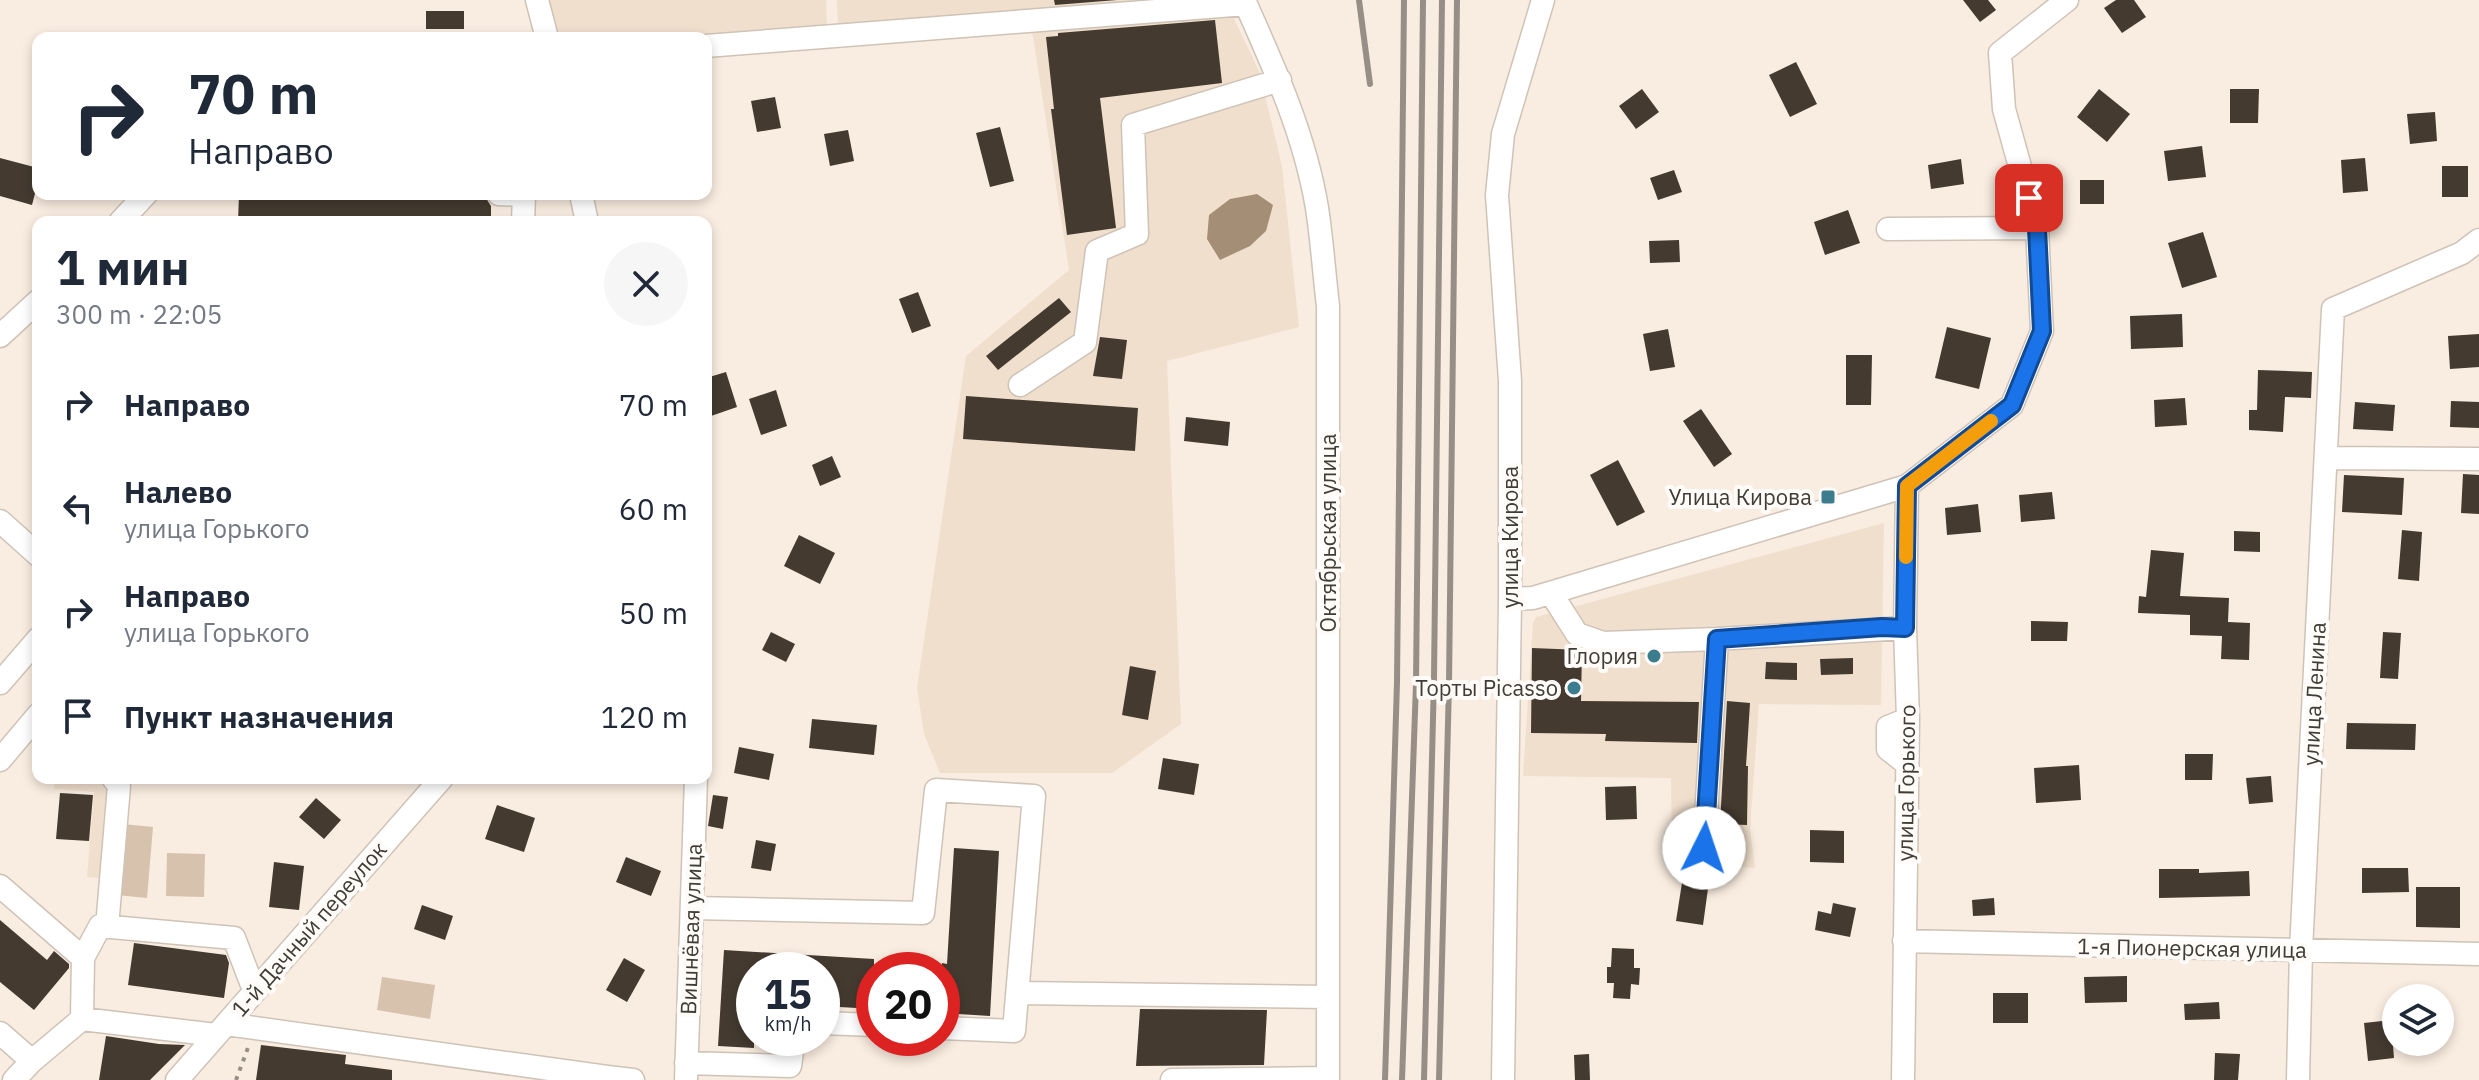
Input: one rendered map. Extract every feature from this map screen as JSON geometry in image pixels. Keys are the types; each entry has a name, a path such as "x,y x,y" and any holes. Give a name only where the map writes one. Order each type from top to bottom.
{"street":[{"path":"537,0 545,32"},
{"name":"улица Кирова","path":"1503,1080 1510,381 1497,195 1503,134 1543,0"},
{"path":"1510,599 1551,593 1907,486 2012,405 2042,331 2037,228 2004,109 2000,53 2067,0"},
{"path":"712,46 1245,2"},
{"name":"Октябрьская улица","path":"1245,2 1297,126 1317,207 1328,306 1328,1079"},
{"path":"1020,385 1085,342 1097,251 1137,234 1133,125 1280,80"},
{"path":"126,216 140,200"},
{"path":"1888,229 2037,228"},
{"name":"улица Ленина","path":"2298,1080 2301,950 2333,309 2462,253 2479,240"},
{"path":"0,336 32,307"},
{"path":"2326,458 2479,459"},
{"name":"улица Горького","path":"1903,1080 1908,719 1905,628 1907,486"},
{"path":"0,521 32,550"},
{"path":"1551,593 1577,634 1603,643 1905,628"},
{"path":"1704,848 1717,639"},
{"path":"0,683 32,648"},
{"path":"0,760 32,722"},
{"path":"107,927 118,784"},
{"name":"1-й Дачный переулок","path":"177,1080 437,784"},
{"name":"Вишнёвая улица","path":"686,1071 696,784"},
{"path":"693,908 923,913 936,790 1034,796 1014,1031 960,1029"},
{"path":"0,886 83,958"},
{"path":"82,1019 83,958 100,926 234,938 254,990"},
{"name":"1-я Пионерская улица","path":"1904,941 2479,954"},
{"path":"1019,993 1327,997"},
{"path":"0,1070 13,1080 82,1019 221,1029 256,1028 607,1079 633,1080"},
{"path":"0,1033 32,1061"},
{"path":"686,1071 790,1066 791,1056"},
{"path":"1172,1080 1328,1079"}],"path":[{"path":"236,1080 256,1028"}],"shaded area":[{"path":"548,0 826,0 827,32 712,38 712,32 555,32"},
{"path":"837,0 1225,0 1259,71 1282,166 1299,327 1167,361 1181,724 1112,773 940,773 924,734 917,688 966,356 1069,270 1030,17 838,31"},
{"path":"1257,194 1273,205 1266,231 1250,246 1220,260 1207,239 1209,215 1230,199"},
{"path":"1884,523 1881,705 1759,704 1750,829 1755,868 1672,862 1671,778 1523,776 1533,623 1536,617"},
{"path":"54,784 109,784 101,878 87,877 94,792 54,789"},
{"path":"122,824 153,827 147,898 116,895"},
{"path":"167,853 205,854 204,897 166,896"},
{"path":"382,977 435,985 430,1019 377,1010"}],"building":[{"path":"1054,0 1117,0 1055,5"},
{"path":"1963,0 1988,0 1996,10 1980,22"},
{"path":"2116,0 2134,0 2146,17 2122,33 2104,8"},
{"path":"426,11 464,11 464,29 426,29"},
{"path":"1215,20 1222,83 1100,98 1116,228 1067,235 1051,109 1054,109 1046,37 1058,36 1058,33"},
{"path":"1796,62 1817,104 1790,117 1769,75"},
{"path":"1642,89 1659,112 1636,129 1619,106"},
{"path":"2099,89 2130,114 2107,142 2077,117"},
{"path":"2230,89 2259,89 2258,123 2230,123"},
{"path":"775,97 781,128 757,132 751,101"},
{"path":"2435,112 2437,141 2410,144 2407,114"},
{"path":"1000,127 1014,181 990,187 976,133"},
{"path":"848,130 854,161 830,166 824,134"},
{"path":"2202,146 2206,177 2168,181 2164,151"},
{"path":"0,158 32,166 32,205 0,196"},
{"path":"2365,158 2368,191 2343,193 2341,160"},
{"path":"1961,159 1964,184 1931,189 1928,165"},
{"path":"2442,166 2468,166 2468,197 2442,197"},
{"path":"1674,170 1682,192 1658,200 1650,178"},
{"path":"2080,180 2104,180 2104,204 2080,204"},
{"path":"239,200 487,200 491,206 491,216 238,216"},
{"path":"1848,210 1860,243 1825,255 1814,222"},
{"path":"2203,232 2217,277 2182,288 2168,243"},
{"path":"1679,240 1680,262 1650,263 1649,241"},
{"path":"918,292 931,326 912,333 899,299"},
{"path":"1059,298 1071,312 998,370 986,356"},
{"path":"2182,314 2183,347 2131,349 2130,316"},
{"path":"1947,327 1991,338 1979,389 1935,378"},
{"path":"1668,329 1675,367 1650,371 1643,334"},
{"path":"2479,334 2479,367 2450,369 2448,336"},
{"path":"1100,337 1127,340 1122,379 1093,376"},
{"path":"1846,355 1872,355 1871,405 1846,405"},
{"path":"2258,370 2312,372 2311,398 2285,397 2283,432 2249,430 2249,410 2257,410"},
{"path":"726,372 737,407 712,416 712,376"},
{"path":"776,390 787,426 761,435 749,399"},
{"path":"966,396 1138,408 1135,451 963,439"},
{"path":"2185,398 2187,425 2155,427 2154,400"},
{"path":"2451,401 2479,402 2479,428 2450,427"},
{"path":"2355,402 2395,405 2393,431 2353,429"},
{"path":"1701,409 1732,454 1714,467 1683,421"},
{"path":"1186,417 1230,422 1228,446 1184,441"},
{"path":"832,456 841,477 820,486 812,465"},
{"path":"1618,460 1645,512 1617,526 1590,475"},
{"path":"2463,474 2479,475 2479,514 2461,513"},
{"path":"2344,475 2404,478 2402,515 2342,512"},
{"path":"2052,492 2055,519 2021,522 2019,495"},
{"path":"1978,504 1981,532 1947,535 1945,508"},
{"path":"2402,530 2422,532 2419,581 2398,579"},
{"path":"2234,531 2260,532 2260,552 2234,551"},
{"path":"799,535 835,553 820,584 784,566"},
{"path":"2151,550 2184,553 2180,596 2229,598 2228,622 2250,623 2249,660 2221,659 2222,636 2190,635 2190,615 2138,613 2139,596 2146,597"},
{"path":"2031,621 2068,622 2067,641 2031,641"},
{"path":"771,632 795,644 786,662 762,650"},
{"path":"2383,632 2401,633 2398,679 2380,678"},
{"path":"1532,648 1582,650 1581,701 1699,702 1697,743 1605,741 1606,734 1531,733"},
{"path":"1853,658 1853,674 1821,675 1820,659"},
{"path":"1766,662 1797,663 1797,680 1765,679"},
{"path":"1130,666 1156,671 1148,720 1122,715"},
{"path":"1727,701 1750,703 1746,766 1747,825 1720,824"},
{"path":"812,719 877,725 874,755 809,748"},
{"path":"2347,723 2416,724 2415,750 2346,749"},
{"path":"739,747 774,754 769,780 734,773"},
{"path":"2185,754 2213,754 2212,780 2185,780"},
{"path":"1163,758 1199,764 1194,795 1158,789"},
{"path":"2079,765 2081,800 2036,803 2034,768"},
{"path":"2271,776 2273,802 2249,804 2246,778"},
{"path":"1636,786 1637,819 1606,820 1605,787"},
{"path":"60,793 93,795 89,841 56,839"},
{"path":"713,795 728,797 723,829 708,826"},
{"path":"316,798 341,820 324,839 299,817"},
{"path":"497,805 535,818 524,852 485,839"},
{"path":"1810,830 1844,831 1844,863 1810,862"},
{"path":"756,840 776,844 771,871 751,868"},
{"path":"954,848 999,851 990,1016 960,1014 960,952 948,952"},
{"path":"626,857 661,871 651,896 616,882"},
{"path":"274,862 304,866 299,910 269,907"},
{"path":"2362,868 2408,868 2409,892 2362,893"},
{"path":"2159,869 2199,869 2199,873 2249,871 2250,896 2159,898"},
{"path":"1684,870 1710,874 1703,925 1676,921"},
{"path":"2416,887 2460,887 2460,928 2416,927"},
{"path":"1994,898 1995,915 1973,916 1972,900"},
{"path":"1833,903 1856,908 1850,937 1815,930 1818,911 1831,914"},
{"path":"422,905 453,916 445,940 414,929"},
{"path":"0,920 47,960 54,951 69,964 69,968 34,1010 0,982"},
{"path":"134,943 226,955 229,963 224,998 128,985"},
{"path":"1612,948 1634,949 1634,968 1640,968 1639,985 1631,984 1630,999 1613,998 1614,983 1607,983"},
{"path":"724,950 757,952 736,952 736,1047 718,1046"},
{"path":"840,957 856,958 856,1008 840,1007"},
{"path":"624,958 645,970 627,1002 606,990"},
{"path":"2127,976 2127,1002 2085,1003 2084,977"},
{"path":"1993,993 2028,993 2028,1023 1993,1023"},
{"path":"2219,1002 2220,1019 2185,1020 2184,1004"},
{"path":"1140,1009 1267,1010 1264,1065 1136,1066"},
{"path":"2382,1021 2382,1056 2394,1058 2368,1061 2364,1023"},
{"path":"106,1036 185,1045 150,1080 99,1080"},
{"path":"261,1045 346,1055 345,1064 392,1070 392,1080 256,1080"},
{"path":"2215,1053 2240,1054 2238,1080 2214,1080"},
{"path":"1589,1054 1590,1080 1575,1080 1574,1055"}],"railway":[{"path":"1359,0 1370,84"},
{"path":"1385,1080 1397,682 1404,0"},
{"path":"1402,1080 1416,684 1423,0"},
{"path":"1424,1080 1434,678 1442,0"},
{"path":"1439,1080 1449,684 1457,0"}],"slow traffic":[{"path":"1906,557 1907,486 1991,421"}],"place":[{"name":"Улица Кирова","path":"1828,497"},
{"name":"Глория","path":"1654,656"},
{"name":"Торты Picasso","path":"1574,688"}],"route":[{"path":"1704,848 1717,639 1905,628 1907,486 2012,405 2042,331 2037,228 2029,198"}]}
